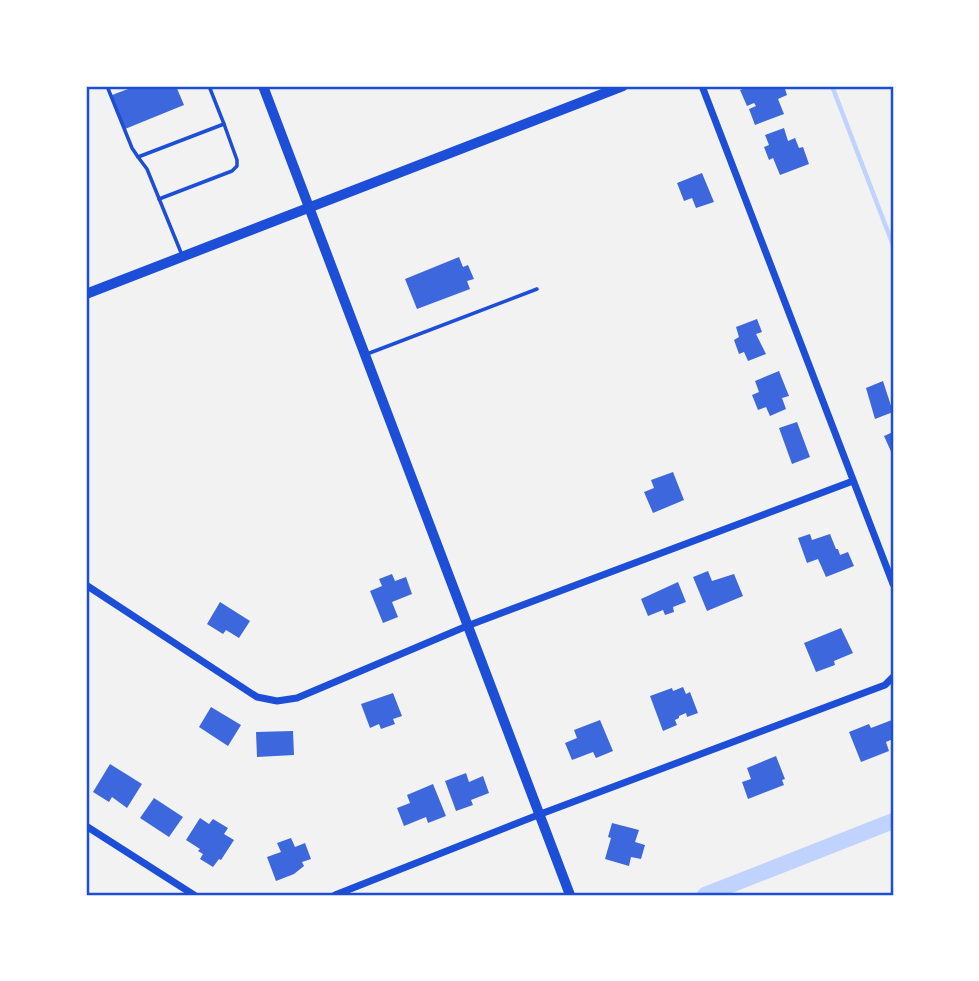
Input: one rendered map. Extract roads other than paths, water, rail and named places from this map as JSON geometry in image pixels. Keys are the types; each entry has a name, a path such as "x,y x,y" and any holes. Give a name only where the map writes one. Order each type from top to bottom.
{"street":[{"path":"263,86 570,895"},
{"path":"86,294 623,86"},
{"path":"702,86 893,584"},
{"path":"86,585 257,697 277,701 297,698 467,626 853,481"},
{"path":"335,895 538,815 885,685 893,677"},
{"path":"86,826 194,895"}],"lane":[{"path":"107,86 132,149 147,169 183,257"},
{"path":"159,199 232,171 237,166 209,86"},
{"path":"138,157 224,124"},
{"path":"365,354 537,289"}],"waterway":[{"path":"832,86 893,245"},
{"path":"705,895 893,821"}]}
